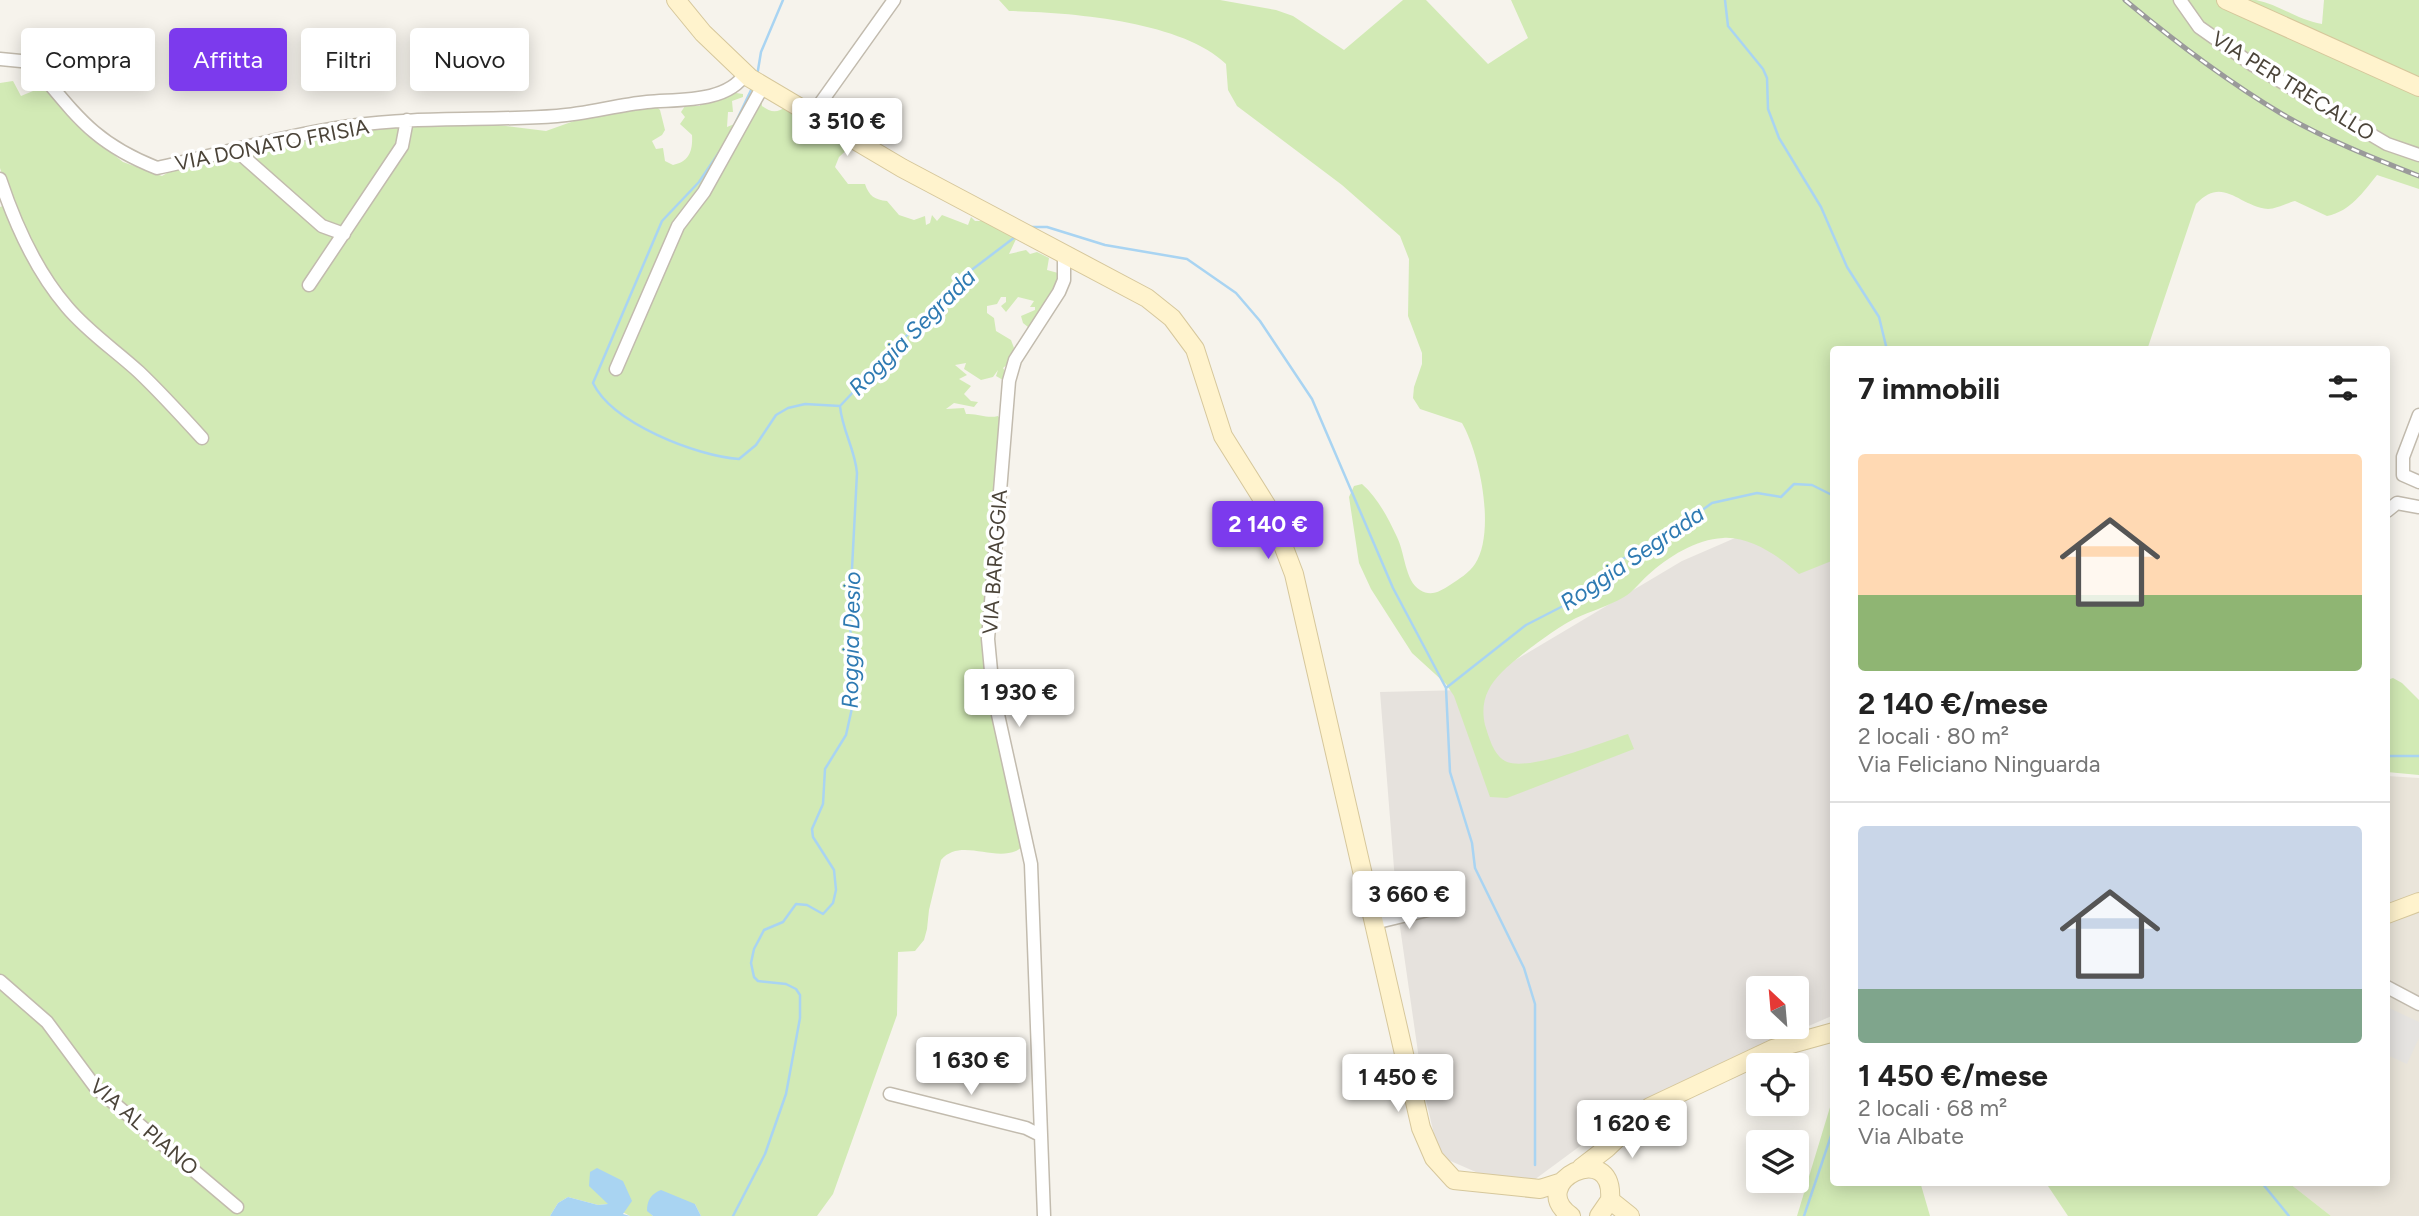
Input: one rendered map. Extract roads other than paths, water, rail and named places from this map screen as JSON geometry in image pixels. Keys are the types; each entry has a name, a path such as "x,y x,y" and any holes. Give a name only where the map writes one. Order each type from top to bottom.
{"street":[{"path":"676,0 703,33 755,80 902,168 1147,299 1172,318 1195,349 1223,436 1270,512 1294,574 1421,1128 1434,1158 1454,1180 1539,1189 1563,1204 1567,1175 1581,1168 1650,1107 1752,1058 1782,1046 1830,1033"},
{"path":"812,114 894,0"},
{"name":"VIA PER TRECALLO","path":"2180,0 2199,27 2253,65 2387,144 2419,155"},
{"path":"2227,0 2419,88"},
{"name":"VIA DONATO FRISIA","path":"0,58 31,62 74,115 97,136 130,157 157,168 348,126 407,120 559,116 619,105 691,98 732,89 755,80"},
{"path":"616,369 678,226 704,191 755,80"},
{"path":"309,285 402,146 407,120"},
{"path":"237,151 322,226 344,234"},
{"path":"0,179 19,228 41,271 57,294 91,332 137,371 202,439"},
{"name":"VIA BARAGGIA","path":"1044,1216 1031,864 993,692 988,639 1009,381 1015,360 1059,292 1064,280 1064,254"},
{"path":"2419,415 2403,457 2403,475 2419,482"},
{"path":"2390,509 2397,503 2419,507"},
{"path":"2390,913 2419,902"},
{"path":"1374,923 1436,908"},
{"name":"VIA AL PIANO","path":"0,981 47,1022 96,1088 237,1208"},
{"path":"2390,989 2419,1004"},
{"path":"890,1094 1026,1128 1040,1135"},
{"path":"1604,1206 1609,1171 1625,1130"},
{"path":"1581,1168 1598,1171 1604,1206"},
{"path":"1604,1206 1630,1216"}],"water":[{"path":"597,1168 623,1181 632,1201 623,1214 630,1216 550,1216 558,1203 568,1197 598,1205 608,1204 589,1186 590,1172"},
{"path":"661,1190 695,1204 701,1216 653,1216 647,1211 648,1204 650,1198"}],"waterway":[{"name":"Roggia Segrada","path":"757,76 761,52 783,0"},
{"path":"1725,0 1728,26 1763,69 1767,78 1768,109 1779,138 1821,207 1847,267 1879,317 1886,346"},
{"name":"Roggia Segrada","path":"734,126 752,88"},
{"name":"Roggia Segrada","path":"722,148 699,182 662,221 593,383 603,398 618,411 657,435 721,457 739,459 756,445 776,415 788,408 805,404 840,406"},
{"name":"Roggia Segrada","path":"1029,227 1047,227 1105,245 1187,259 1236,293 1260,321 1312,399 1393,588 1446,688 1450,772 1472,843 1475,868 1524,968 1535,1004 1535,1165"},
{"name":"Roggia Segrada","path":"840,406 961,278 1015,237"},
{"name":"Roggia Desio","path":"733,1216 765,1154 786,1094 800,1018 800,995 796,989 786,984 758,981 754,977 751,963 754,949 764,930 783,922 796,904 807,905 823,914 833,903 836,890 834,870 813,837 812,829 823,804 825,769 846,735 852,708 850,607 857,473 840,406"},
{"name":"Roggia Segrada","path":"1446,688 1526,625 1565,605 1617,562 1669,534 1712,503 1757,493 1781,497 1794,484 1812,485 1830,494"},
{"path":"2390,756 2419,756"},
{"path":"1804,1216 1830,1139"},
{"path":"2264,1186 2289,1216"}],"railway":[{"path":"2125,0 2201,60 2282,114 2332,140 2419,176"}]}
